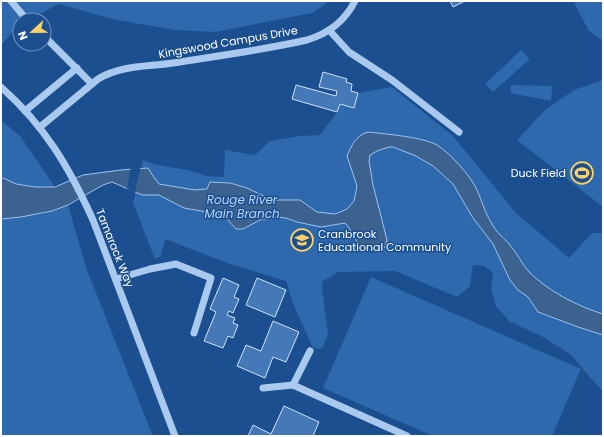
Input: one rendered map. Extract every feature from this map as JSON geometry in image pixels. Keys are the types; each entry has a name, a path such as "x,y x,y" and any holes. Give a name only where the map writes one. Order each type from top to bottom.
{"street":[{"path":"11,1 20,12"},
{"name":"Kingswood Campus Drive","path":"40,127 92,84 104,76 121,69 171,64 314,38 329,30 341,20 351,9 355,1"},
{"path":"329,30 349,52 392,80 459,132"},
{"path":"52,44 92,84"},
{"path":"25,111 77,68"},
{"name":"Tamarack Way","path":"1,87 40,127 64,162 93,220 175,436"},
{"path":"116,279 150,269 176,264 211,278 194,333"},
{"path":"294,385 310,351"},
{"path":"263,388 294,385 407,436"}],"shaded area":[{"path":"1,1 327,1 326,4 312,13 215,32 175,30 112,19 59,4 44,12 12,12 12,32 1,46"},
{"path":"573,1 603,1 603,41 589,31"},
{"path":"521,50 530,59 493,92 485,84"},
{"name":"Duck Field","path":"603,80 603,207 517,140 546,109 574,90"},
{"path":"511,85 552,86 551,101 511,93"},
{"path":"392,87 453,136 516,213 569,258 592,233 603,233 603,392 570,354 543,337 509,321 496,306 491,289 493,273 484,266 473,265 470,286 457,297 395,271 338,272 323,281 322,288 328,335 322,349 313,348 292,301 286,281 230,264 165,239 161,256 155,259 133,203 143,160 157,165 188,170 207,176 224,177 225,150 255,155 270,141 300,136 320,135 337,112 340,104 354,108 358,93"},
{"path":"1,120 21,137 55,187 36,187 16,184 1,177"},
{"path":"68,205 87,270 153,436 1,436 1,219 42,214"},
{"path":"371,277 581,369 552,436 433,436 323,388"}],"water":[{"name":"Rouge River Main Branch","path":"368,132 404,136 430,142 437,145 448,154 460,165 470,178 477,190 487,216 498,232 513,248 529,272 554,292 583,307 603,314 603,335 538,312 528,297 518,290 510,280 493,244 473,218 453,184 433,166 416,156 393,147 377,151 370,155 369,161 373,185 387,240 385,247 380,250 366,249 362,247 345,223 321,227 286,218 275,217 260,220 243,229 236,229 226,218 218,214 184,208 159,195 142,195 112,182 103,185 68,205 52,211 1,219 1,177 16,184 35,187 55,187 83,175 148,168 159,184 195,190 207,189 210,182 230,183 247,188 272,200 300,200 317,212 335,214 347,209 354,201 357,186 347,156 357,138"}],"pier":[{"path":"141,166 135,193 127,189 131,167"}],"building":[{"path":"450,1 465,1 453,7"},
{"path":"323,72 347,79 346,82 352,84 351,91 358,93 354,108 340,104 337,112 292,99 296,85 336,96 337,91 319,87"},
{"path":"223,278 239,285 234,297 239,299 233,313 229,311 227,315 235,318 233,323 238,325 233,338 228,336 223,348 204,341 216,312 210,309"},
{"path":"257,278 286,290 275,317 246,305"},
{"path":"273,321 299,332 286,362 273,357 265,378 237,366 246,345 261,351"},
{"path":"284,406 319,422 313,436 248,436 253,425 271,434"}],"place":[{"name":"Duck Field","path":"582,173"},
{"name":"Cranbrook Educational Community","path":"302,240"}]}
